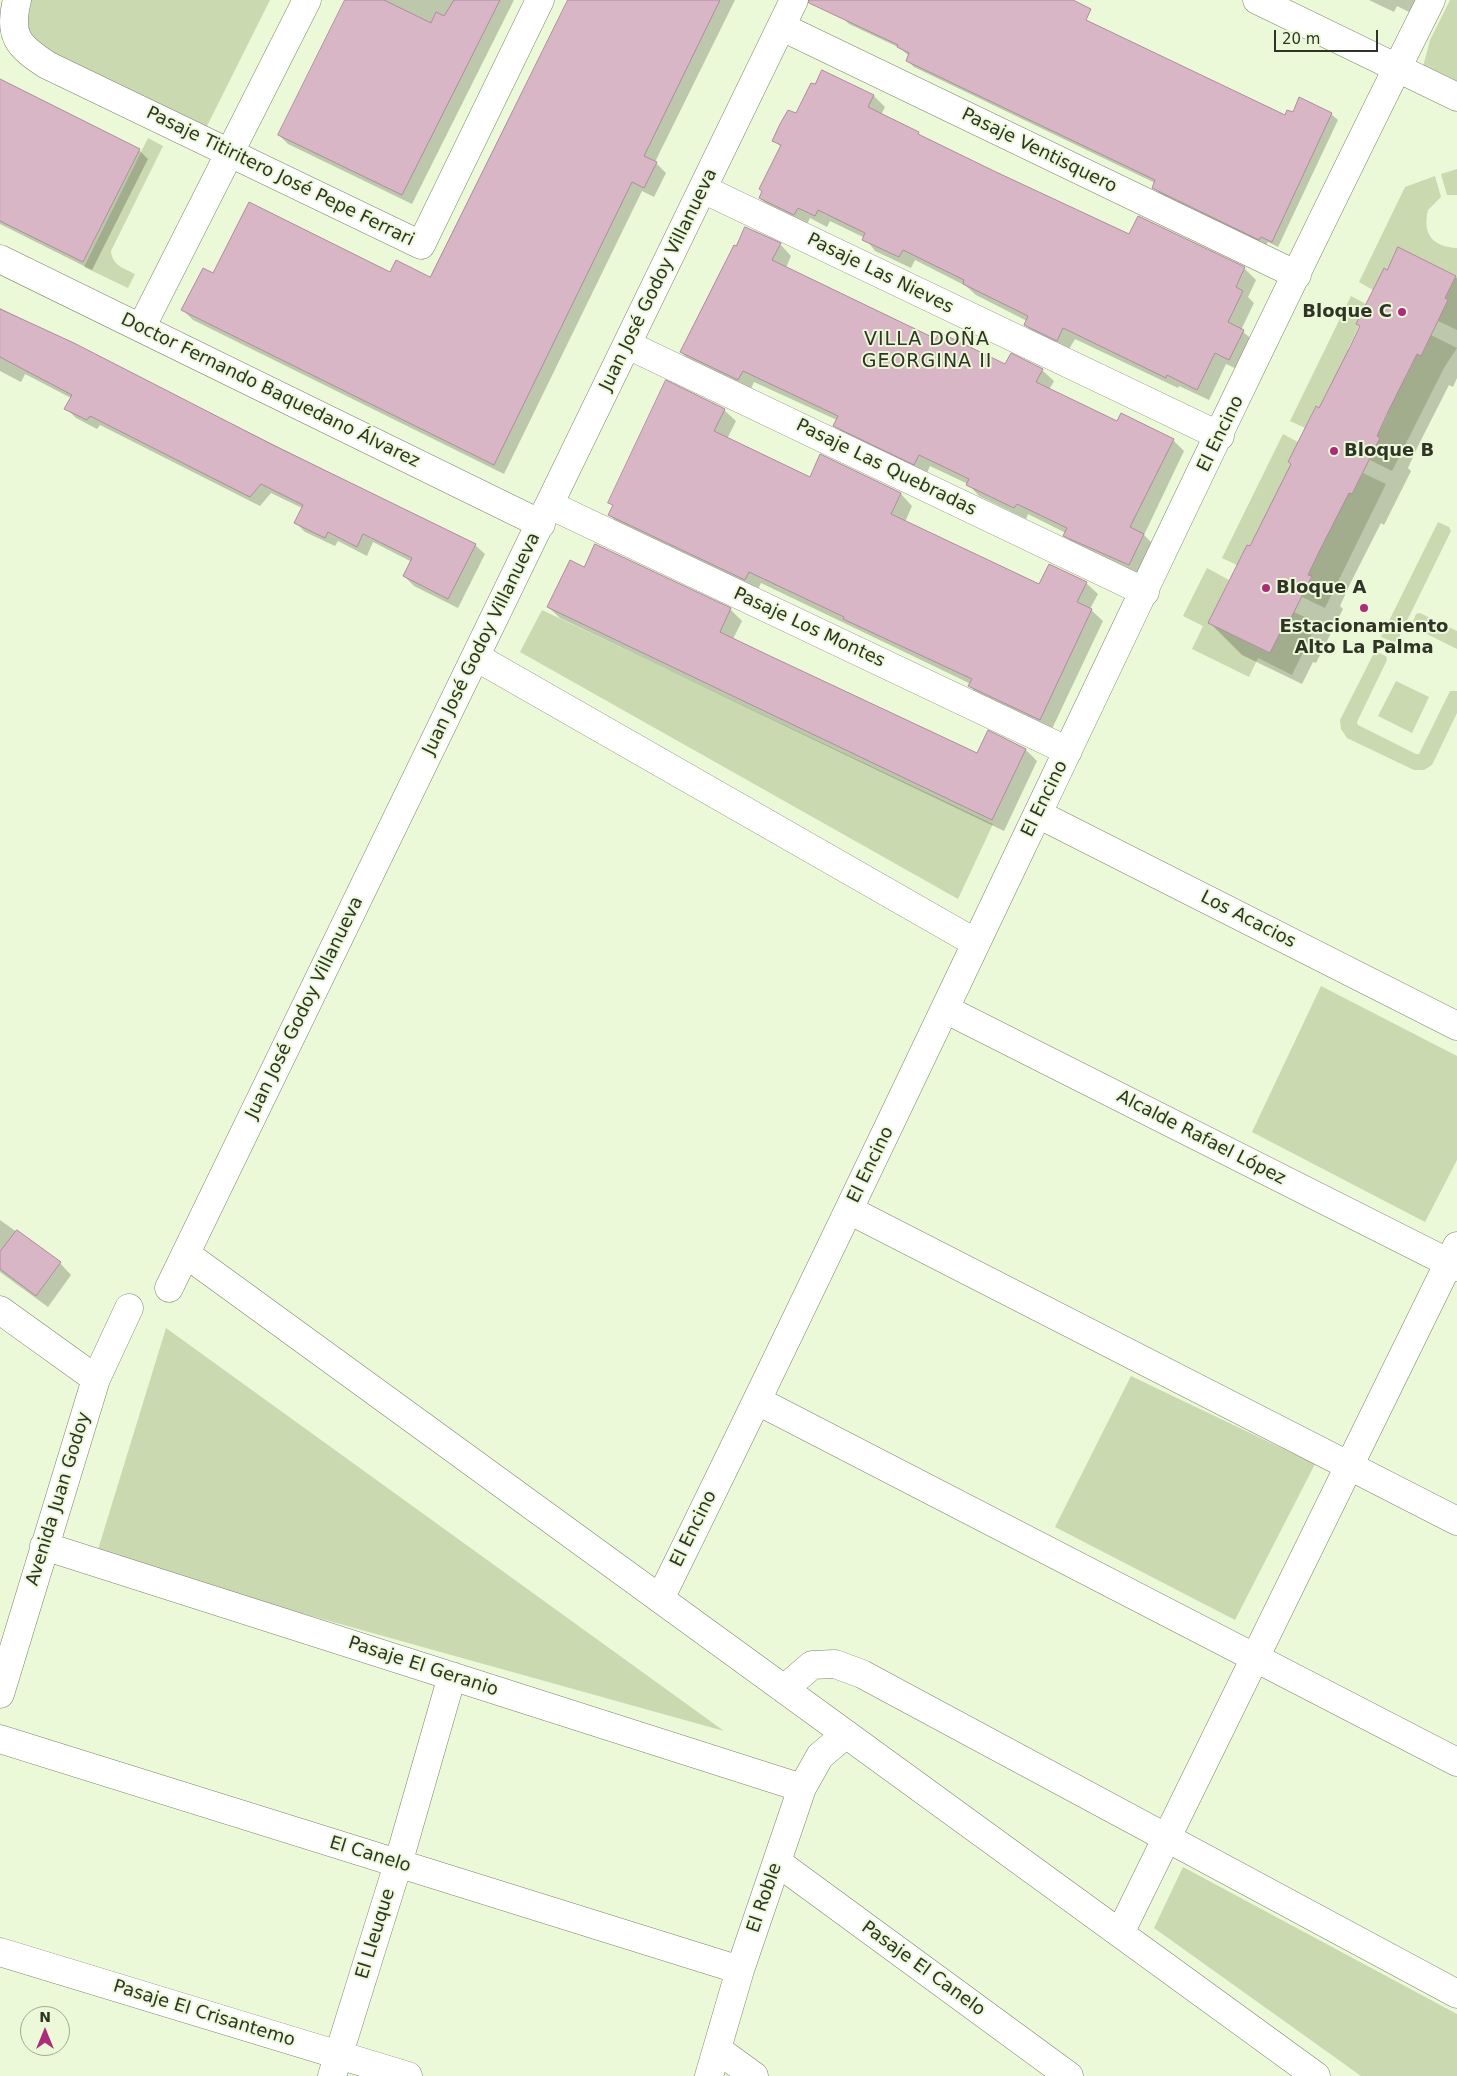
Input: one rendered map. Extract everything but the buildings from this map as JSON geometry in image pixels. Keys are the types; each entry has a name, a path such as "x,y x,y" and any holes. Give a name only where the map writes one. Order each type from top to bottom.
{"street":[{"name":"Pasaje Titiritero José Pepe Ferrari","path":"17,0 14,13 14,34 27,52 56,69 421,245 540,0"},
{"path":"141,328 307,0"},
{"name":"Juan José Godoy Villanueva","path":"169,1288 794,0"},
{"path":"1257,0 1457,97"},
{"name":"El Encino","path":"660,1599 758,1401 1068,751 1431,0"},
{"name":"Pasaje Ventisquero","path":"782,27 1297,275"},
{"name":"Pasaje Las Nieves","path":"703,189 1220,436"},
{"name":"Doctor Fernando Baquedano Álvarez","path":"0,259 141,328 545,514"},
{"name":"Pasaje Las Quebradas","path":"628,344 1145,592"},
{"name":"Pasaje Los Montes","path":"545,514 1068,751"},
{"path":"476,657 976,943"},
{"name":"Los Acacios","path":"1038,814 1457,1026"},
{"name":"Alcalde Rafael López","path":"945,1009 1454,1258"},
{"path":"849,1210 1457,1520"},
{"path":"186,1254 1316,2076"},
{"path":"1120,1933 1349,1465 1454,1258"},
{"name":"Avenida Juan Godoy","path":"0,1694 96,1379 129,1308"},
{"path":"0,1310 96,1379"},
{"path":"758,1401 1457,1762"},
{"name":"Pasaje El Geranio","path":"44,1546 802,1788"},
{"path":"784,1689 812,1665 835,1664 862,1674 1457,1994"},
{"name":"El Lleuque","path":"336,2066 398,1864 452,1676"},
{"name":"El Roble","path":"709,2076 740,1970 802,1788 820,1756 846,1734"},
{"name":"El Canelo","path":"0,1739 740,1970"},
{"name":"Pasaje El Canelo","path":"777,1862 1069,2076"},
{"name":"Pasaje El Crisantemo","path":"0,1952 336,2066 408,2076"},
{"path":"717,2049 754,2076"}],"green space":[{"path":"27,0 270,0 204,132 50,56 37,43 29,31 26,18"},
{"path":"1450,0 1457,0 1457,91 1421,74 1430,40"},
{"path":"148,138 163,146 111,251 113,260 116,263 135,274 128,288 84,267"},
{"path":"1457,169 1457,195 1447,195 1441,174"},
{"path":"1435,176 1441,197 1428,210 1427,226 1431,238 1436,242 1457,248 1457,330 1438,321 1448,300 1445,298 1456,276 1398,248 1387,270 1384,268 1373,290 1359,282 1405,187"},
{"path":"1351,296 1366,304 1356,324 1359,326 1348,349 1406,377 1417,354 1421,356 1431,335 1457,348 1444,368 1392,471 1370,460 1380,438 1377,436 1388,414 1330,386 1319,408 1315,407 1305,428 1290,421"},
{"path":"1283,434 1298,442 1288,463 1352,494 1363,473 1386,484 1325,608 1302,597 1312,577 1308,575 1319,552 1262,524 1250,546 1247,545 1237,565 1222,558"},
{"path":"1438,522 1449,527 1451,531 1397,641 1393,642 1381,637"},
{"path":"1207,568 1229,580 1212,625 1269,653 1281,631 1284,632 1294,612 1317,623 1292,675 1258,658 1249,677 1192,649 1203,626 1183,616"},
{"path":"542,610 993,824 958,899 520,652"},
{"path":"1420,613 1457,631 1457,649 1413,627 1412,624 1416,614"},
{"path":"1375,651 1386,656 1387,660 1357,722 1358,725 1416,754 1419,754 1450,691 1457,691 1457,713 1432,765 1424,770 1414,770 1347,738 1341,729 1340,720"},
{"path":"1396,681 1429,697 1412,733 1378,716"},
{"path":"1321,986 1457,1056 1457,1160 1425,1222 1252,1132"},
{"path":"166,1328 724,1731 96,1556"},
{"path":"1131,1376 1315,1464 1235,1620 1055,1527"},
{"path":"1183,1867 1457,2014 1457,2076 1361,2076 1154,1928"}],"place":[{"name":"Bloque C","path":"1402,312"},
{"name":"Bloque B","path":"1334,451"},
{"name":"Bloque A","path":"1266,588"},
{"name":"Estacionamiento Alto La Palma","path":"1364,608"}],"district":[{"name":"VILLA DOÑA GEORGINA II","path":"927,351"}]}
